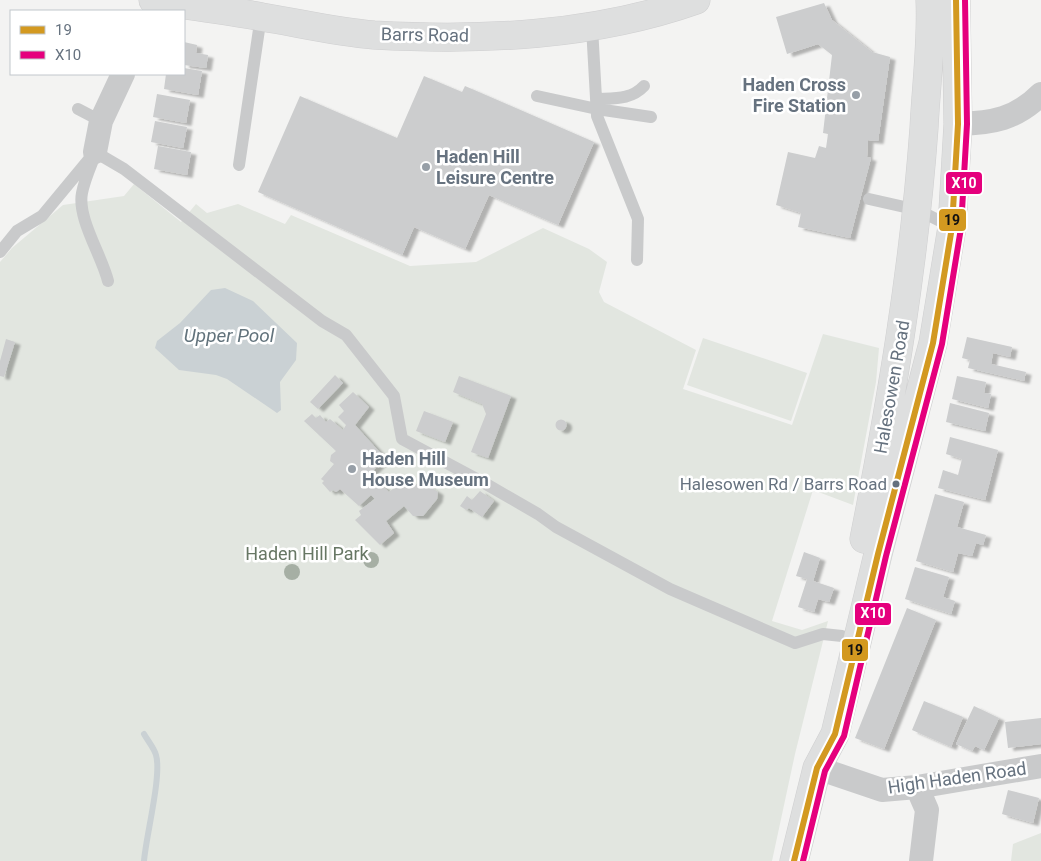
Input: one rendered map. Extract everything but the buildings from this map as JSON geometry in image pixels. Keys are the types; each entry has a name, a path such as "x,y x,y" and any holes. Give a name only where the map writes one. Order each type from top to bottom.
{"main road":[{"name":"Barrs Road","path":"152,0 262,8 328,30 374,35 504,37 592,26 675,8 696,0"},
{"name":"Halesowen Road","path":"794,861 817,768 818,732 842,636 886,432 903,327 918,210 930,0"},
{"name":"Halesowen Road","path":"817,768 835,734 878,554 933,343 952,227 958,124 956,0"}],"street":[{"path":"95,152 102,120 124,75"},
{"path":"958,124 1000,120 1026,110 1041,94"},
{"name":"High Haden Road","path":"817,768 882,790 917,787 1041,766"},
{"path":"917,787 927,810 921,861"}],"lane":[{"path":"239,165 262,8"},
{"path":"592,26 597,116 638,219 637,260"},
{"path":"596,104 637,93 644,86"},
{"path":"537,96 596,104 651,117"},
{"path":"78,109 102,120"},
{"path":"0,252 17,232 42,216 95,152"},
{"path":"95,152 82,193 82,203 92,241 104,264 108,280"},
{"path":"95,152 124,169 322,321 346,335 394,396 402,440 486,484 538,514 556,527 670,589 795,643 823,634 842,636"},
{"path":"869,199 918,210 952,227"}],"green space":[{"name":"Haden Hill Park","path":"134,184 181,222 196,204 207,213 238,204 285,224 291,215 410,266 476,262 543,228 589,249 607,262 599,292 604,302 696,350 683,389 792,425 823,334 879,348 876,382 853,505 813,490 772,621 802,630 828,621 795,754 772,861 0,861 0,262 12,248 63,205 124,196"},
{"path":"703,338 807,373 791,421 687,385"},
{"path":"1041,833 1041,861 1011,861 1013,844"}],"water":[{"name":"Upper Pool","path":"225,288 253,301 297,343 296,360 280,382 281,410 277,413 227,379 216,375 179,370 155,348 157,341 180,323 211,290"}],"waterway":[{"path":"144,734 155,752 157,764 155,791 144,861"}],"transit line":[{"name":"19","path":"794,861 817,768 835,734 878,554 933,343 952,227 958,124 956,0"},
{"name":"X10","path":"803,861 825,771 844,736 886,556 942,344 961,228 967,124 965,0"}],"place":[{"name":"Haden Cross Fire Station","path":"856,95"},
{"name":"Haden Hill Leisure Centre","path":"426,167"},
{"name":"Haden Hill House Museum","path":"352,469"},
{"name":"Halesowen Rd / Barrs Road","path":"896,484"}]}
